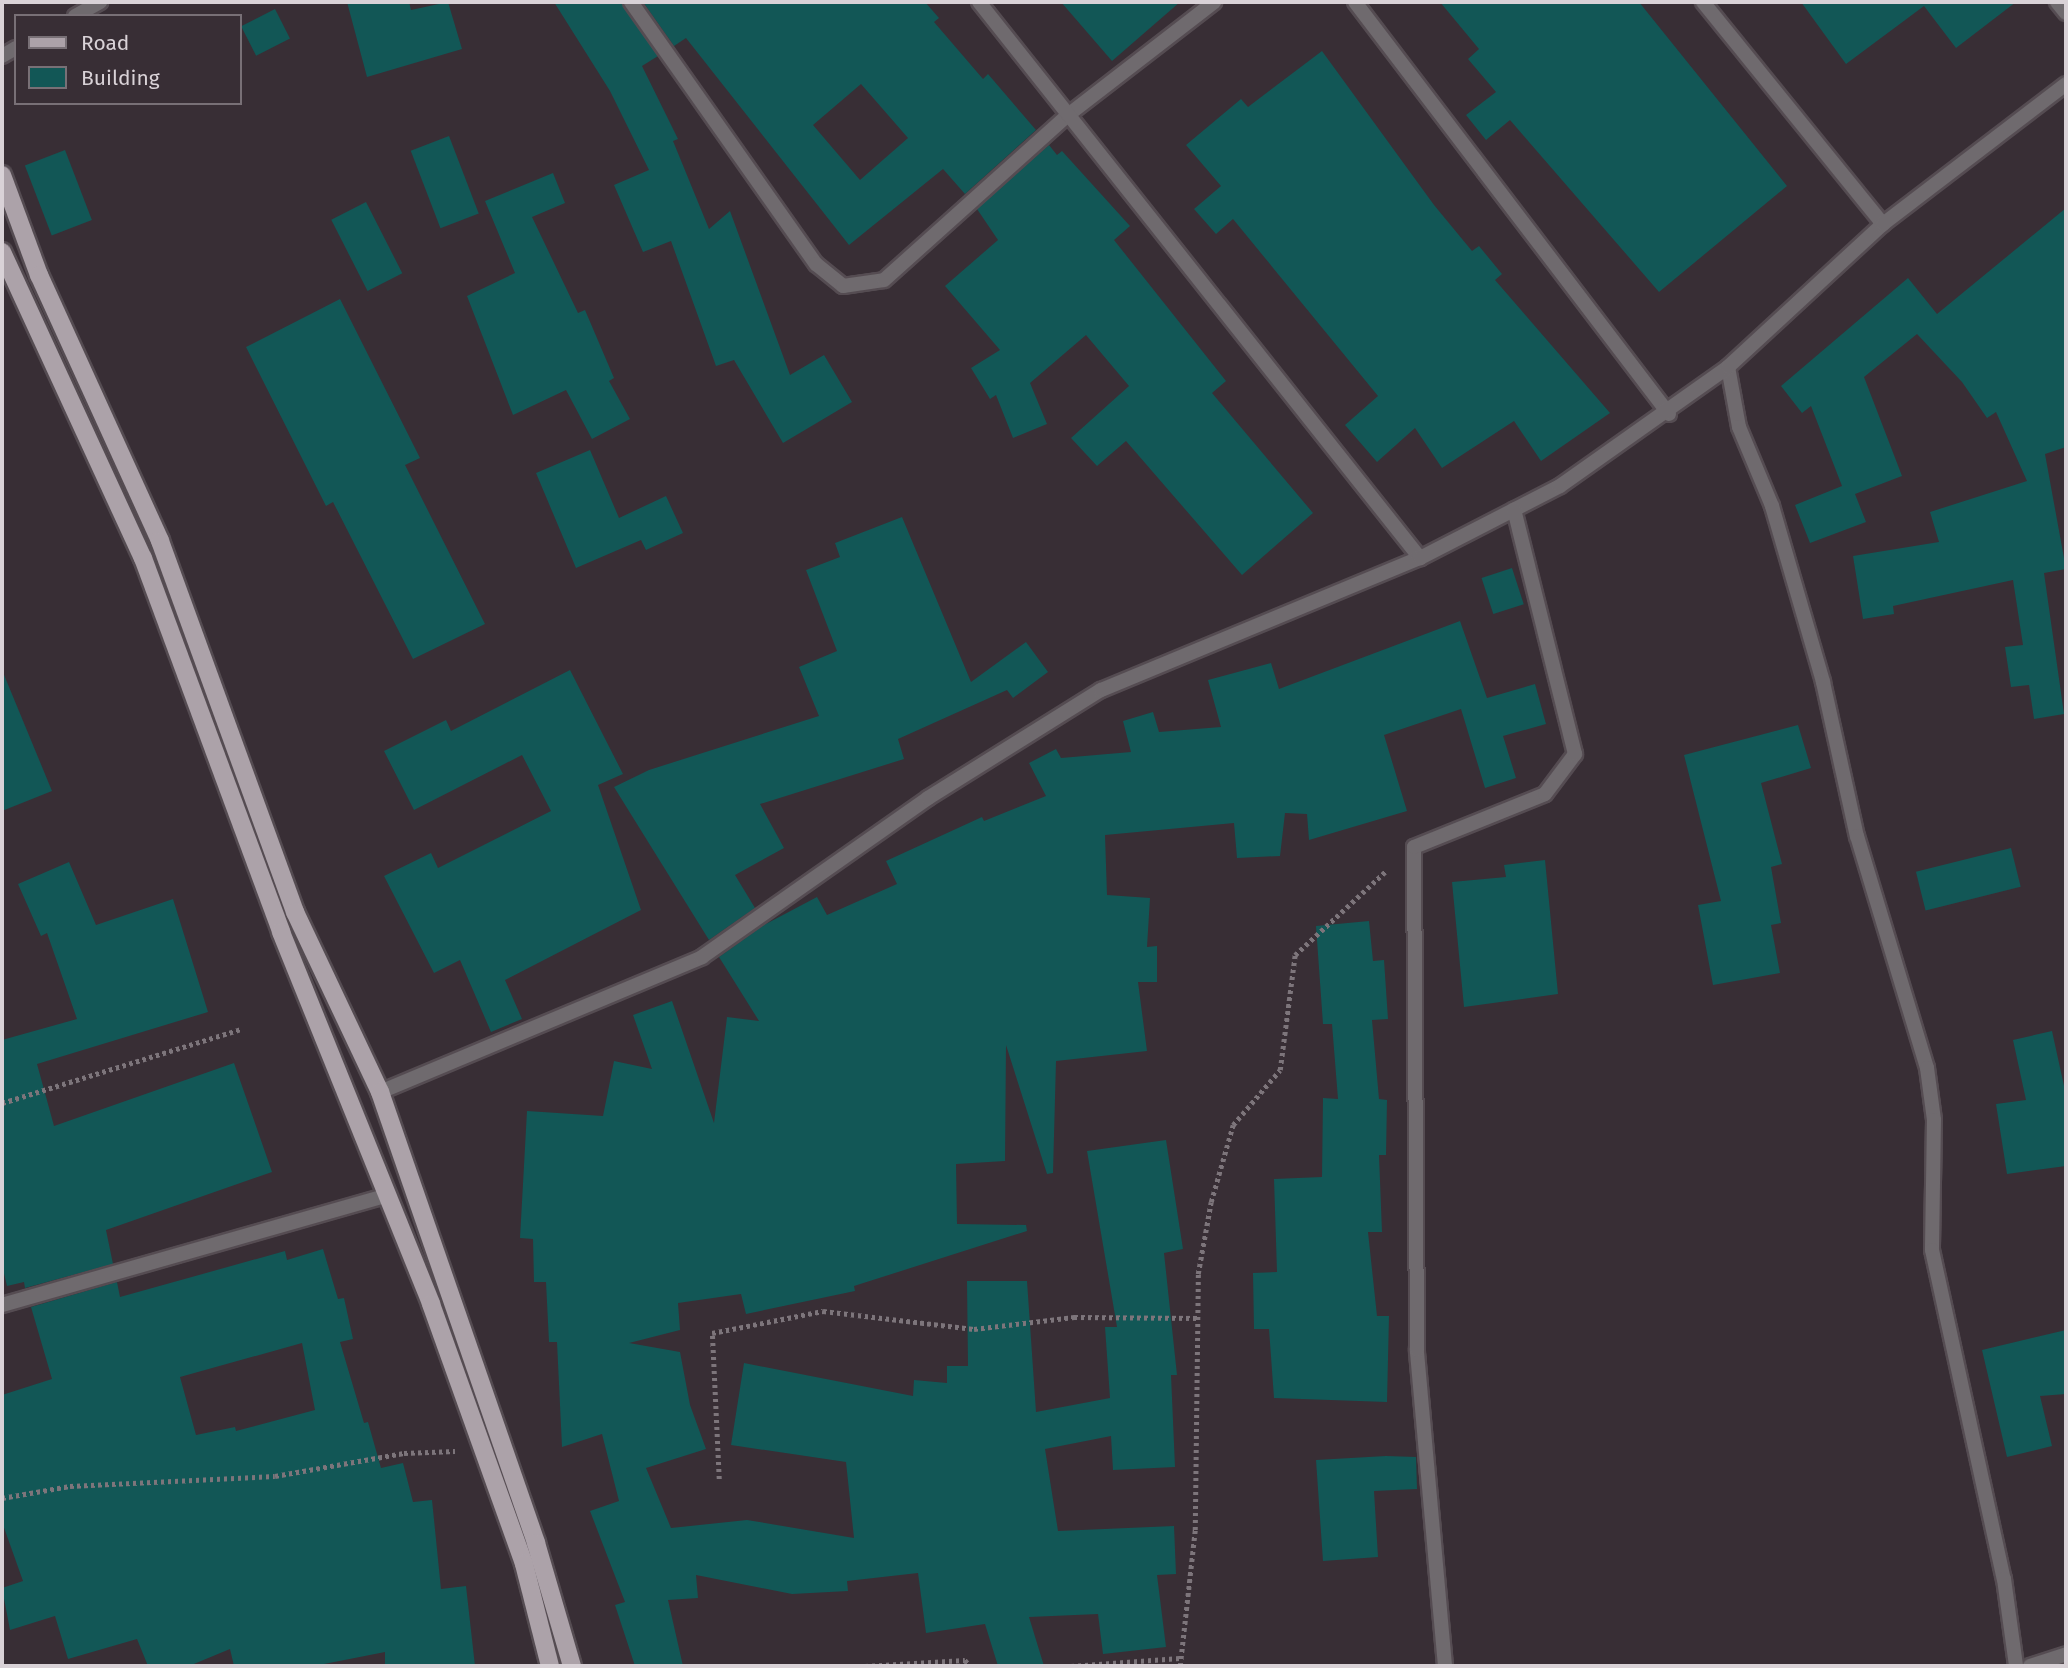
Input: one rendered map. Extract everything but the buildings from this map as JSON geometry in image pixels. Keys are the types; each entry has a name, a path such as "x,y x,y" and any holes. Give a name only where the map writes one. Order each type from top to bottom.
{"main road":[{"path":"2,175 39,275 160,541 295,912 380,1092 532,1530 572,1666"},
{"path":"2,252 143,558 281,932 389,1195 484,1451 524,1564 550,1666"}],"street":[{"path":"79,14 100,2"},
{"path":"631,2 816,264 843,286 884,280 1068,115 1214,2"},
{"path":"979,2 1420,558"},
{"path":"1355,2 1669,414"},
{"path":"1703,2 1883,224"},
{"path":"2057,2 2066,13"},
{"path":"380,1092 702,957 928,798 1101,690 1420,558 1560,486 1669,414 1728,367 1883,224 2066,84"},
{"path":"1728,367 1738,427 1772,506 1823,682 1864,861 1927,1068 1934,1120 1932,1250 2004,1579 2016,1666"},
{"path":"1445,1666 1417,1350 1414,847 1545,794 1575,754 1514,509"},
{"path":"2,1305 389,1195"},
{"path":"2030,1666 2066,1654"}],"path":[{"path":"1180,1666 1195,1530 1198,1274 1211,1202 1233,1125 1280,1070 1295,955 1414,847"},
{"path":"2,1103 241,1029"},
{"path":"719,1479 712,1333 822,1311 974,1329 1074,1317 1198,1318"},
{"path":"2,1498 69,1486 275,1476 404,1453 484,1451"},
{"path":"1071,1666 1180,1658"},
{"path":"864,1666 965,1660 970,1666"}]}
